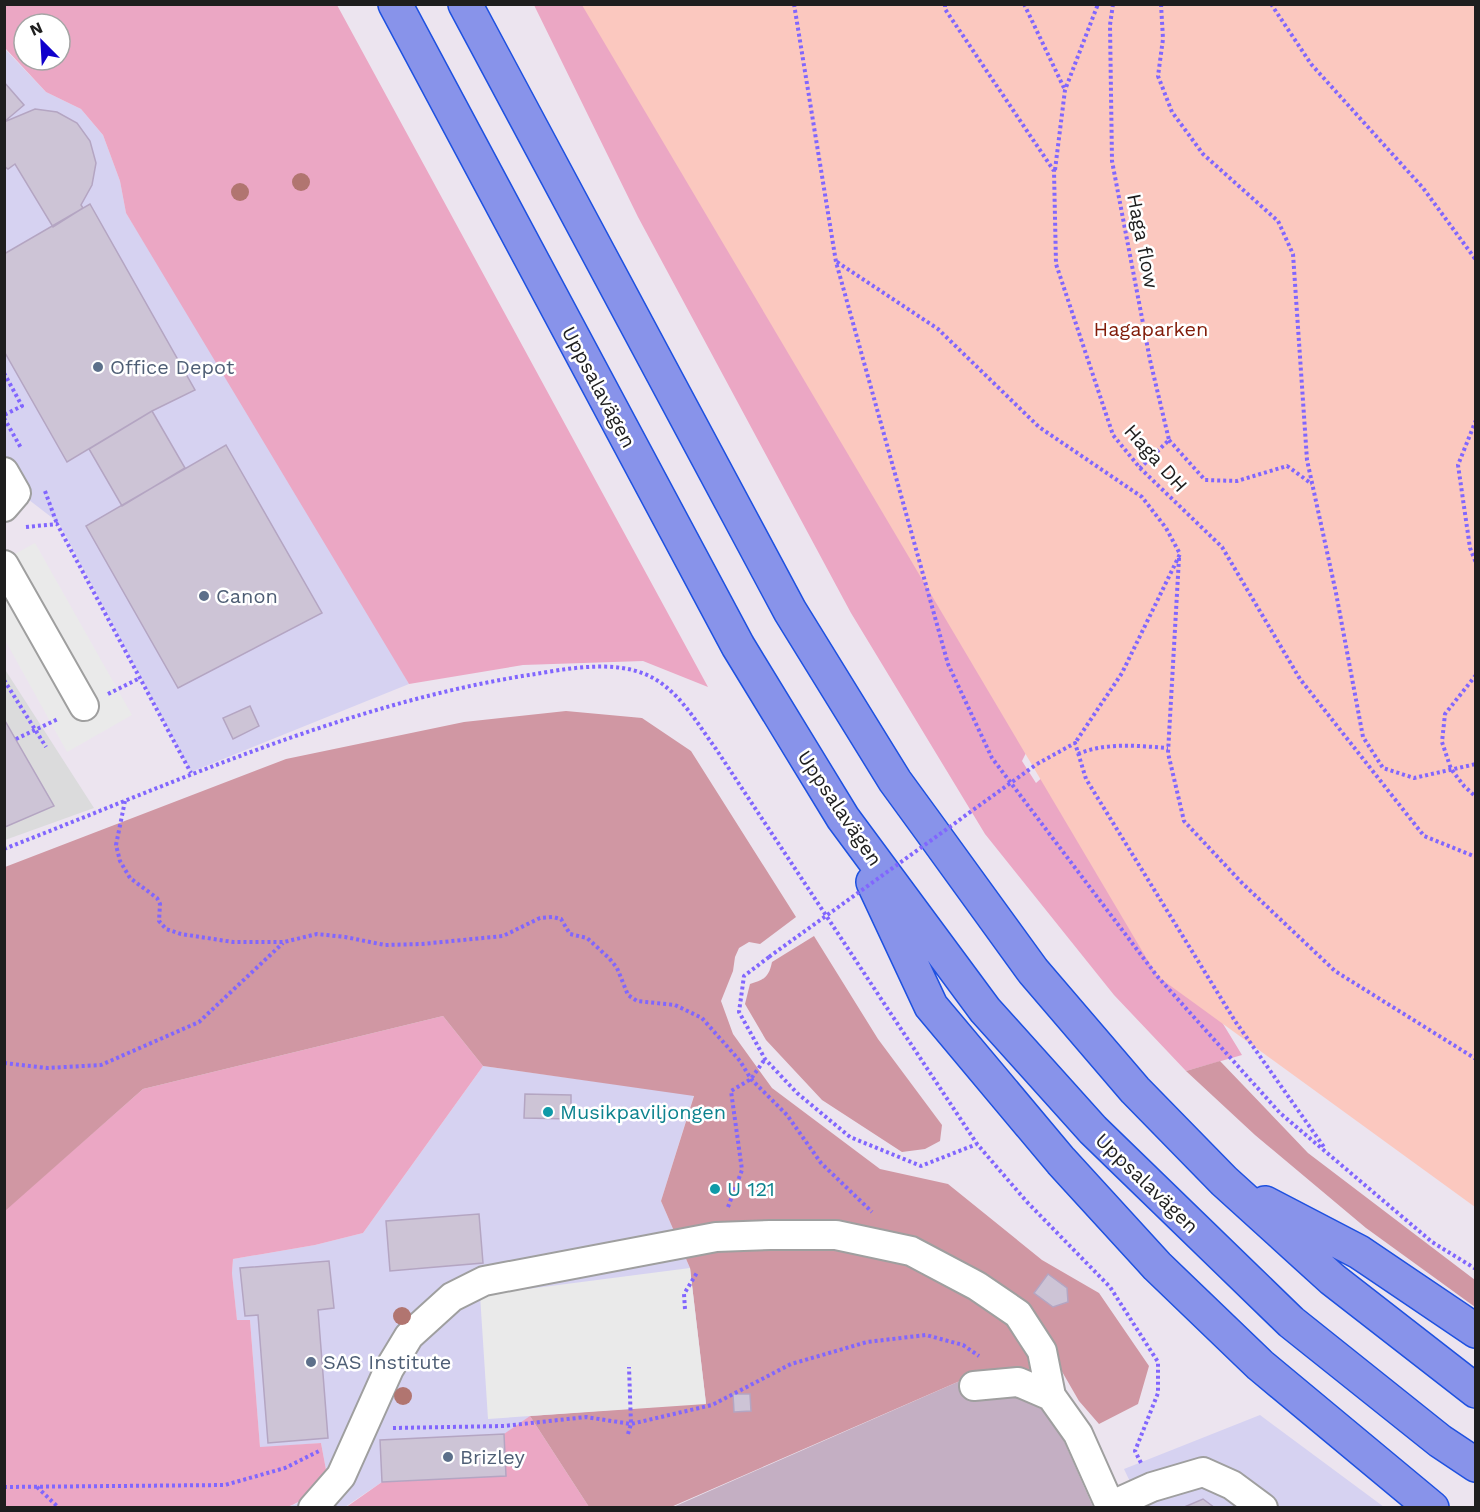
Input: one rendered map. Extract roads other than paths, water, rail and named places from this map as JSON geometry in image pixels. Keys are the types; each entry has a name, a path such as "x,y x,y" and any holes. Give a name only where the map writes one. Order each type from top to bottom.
{"highway":[{"name":"Uppsalavägen","path":"395,4 738,646 843,818 985,1010 1093,1130 1291,1322 1440,1441 1476,1465"},
{"path":"465,4 790,611 895,782 1033,971 1135,1090 1224,1181 1332,1279 1476,1391"},
{"path":"843,818 931,1006 1061,1161 1157,1266 1260,1365 1432,1508"},
{"path":"1224,1181 1359,1252 1476,1331"}],"street":[{"path":"4,565 84,706"},
{"path":"313,1508 341,1476 389,1369 409,1336 452,1297 484,1281 716,1237 770,1235 836,1235 911,1251 977,1286 1018,1314 1042,1351 1051,1396 1078,1434 1111,1507 1152,1487 1203,1472 1232,1485 1263,1508"},
{"path":"974,1386 1018,1382 1051,1396"}],"place":[{"name":"Office Depot","path":"98,367"},
{"name":"Canon","path":"204,596"},
{"name":"Musikpaviljongen","path":"548,1112"},
{"name":"U 121","path":"715,1189"},
{"name":"SAS Institute","path":"311,1362"},
{"name":"Brizley","path":"448,1457"}],"park label":[{"name":"Hagaparken","path":"1151,329"}]}
